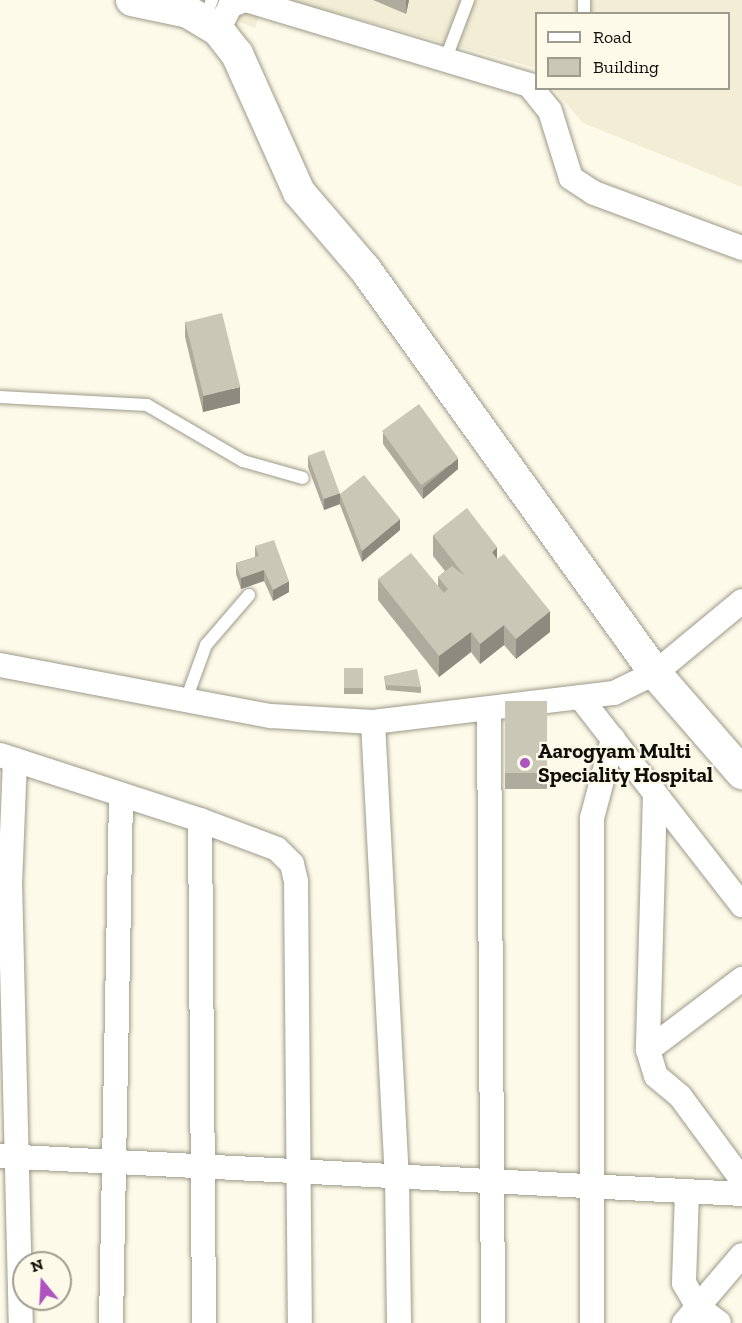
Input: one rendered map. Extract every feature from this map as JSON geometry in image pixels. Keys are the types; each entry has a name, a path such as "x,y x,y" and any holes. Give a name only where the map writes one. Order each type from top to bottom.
{"street":[{"path":"132,0 211,17 245,0 508,75 535,88"},
{"path":"211,17 237,54 299,192 365,269 655,673 742,773"},
{"path":"542,91 571,178 594,193 742,248"},
{"path":"0,665 272,716 373,722 489,712 614,693 655,673 742,601"},
{"path":"579,697 742,905"},
{"path":"489,712 494,1183 493,1323"},
{"path":"373,722 397,1178 399,1323"},
{"path":"592,1323 592,819 613,739"},
{"path":"21,1323 8,1156 5,884 8,757 200,820 277,849 294,872 300,1171 300,1323"},
{"path":"655,793 648,1050 656,1077 680,1096 742,1180"},
{"path":"111,1323 111,1160 121,795"},
{"path":"200,820 205,1165 204,1323"},
{"path":"648,1050 742,979"},
{"path":"8,1156 205,1165 494,1183 592,1184 742,1194"},
{"path":"687,1192 684,1283 691,1315"},
{"path":"691,1315 742,1255"},
{"path":"691,1315 720,1323"}],"lane":[{"path":"446,58 468,0"},
{"path":"0,397 147,405 243,460 303,478"},
{"path":"186,700 206,645 249,595"}],"shaded area":[{"path":"183,0 265,0 255,28"},
{"path":"288,0 742,0 742,187 583,123 555,90 730,90 730,12 535,12 535,68"}],"building":[{"path":"222,313 240,387 204,396 185,322"},
{"path":"419,404 458,458 421,485 382,431"},
{"path":"324,450 340,493 324,499 308,456"},
{"path":"364,475 400,519 362,551 340,494"},
{"path":"467,508 497,547 492,552 497,559 504,554 550,611 516,639 504,625 480,644 471,632 439,656 378,579 411,553 444,593 448,589 438,577 452,566 465,576 433,535"},
{"path":"274,540 289,581 273,590 264,570 241,578 236,563 259,556 255,546"},
{"path":"344,668 363,668 363,688 344,688"},
{"path":"417,669 421,687 386,685 384,676"},
{"path":"505,701 547,701 547,773 505,773"}],"place":[{"name":"Aarogyam Multi Speciality Hospital","path":"525,763"}]}
